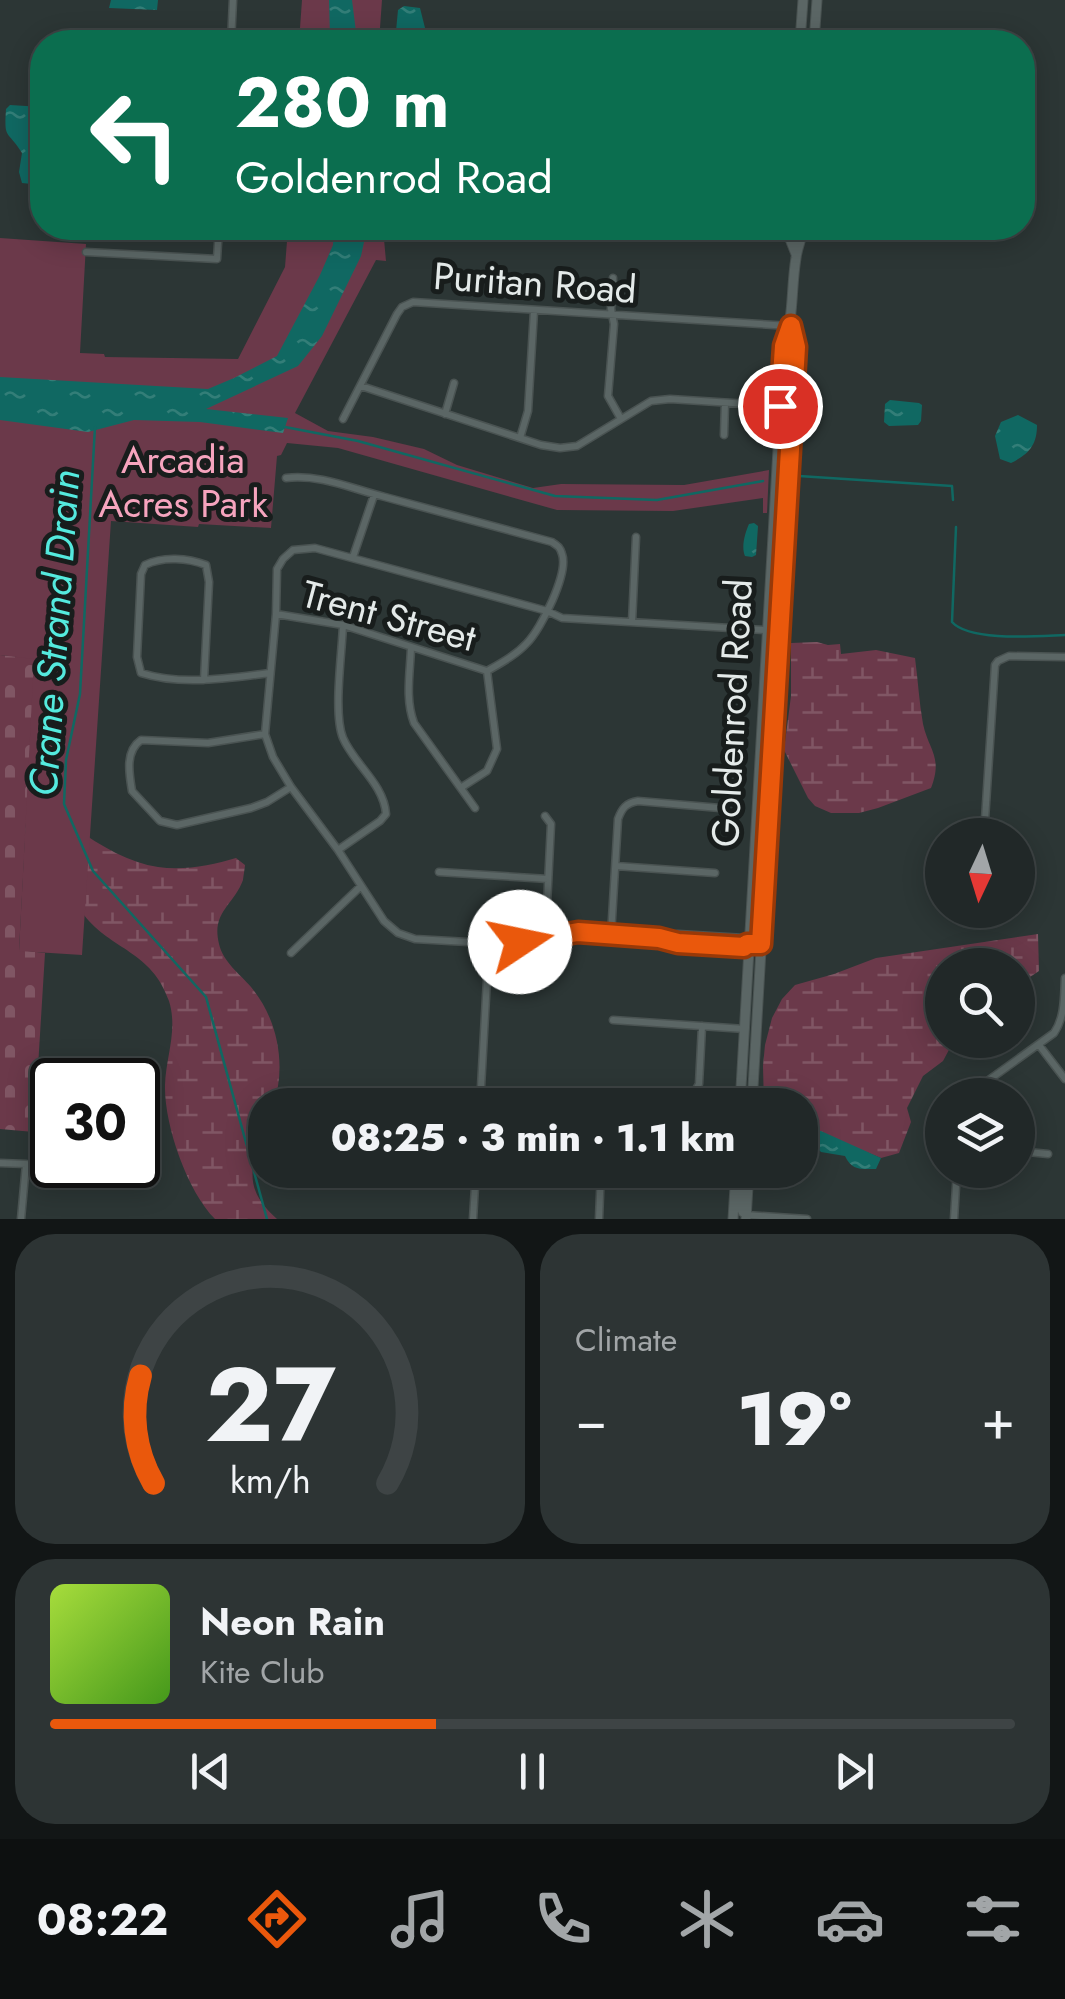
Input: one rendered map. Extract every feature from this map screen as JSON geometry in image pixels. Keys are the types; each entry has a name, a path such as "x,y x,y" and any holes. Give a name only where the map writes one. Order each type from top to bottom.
{"main road":[{"path":"801,30 803,0"},
{"path":"815,30 817,0"},
{"name":"Goldenrod Road","path":"791,240 796,254"},
{"name":"Goldenrod Road","path":"741,1088 784,346 791,326 796,254 802,240"},
{"name":"Goldenrod Road","path":"754,1088 796,347 791,326"},
{"path":"776,491 780,514 786,521"},
{"path":"744,1029 750,1040 749,1088"},
{"path":"734,1219 738,1188"},
{"path":"740,1188 740,1204 746,1217"}],"street":[{"path":"232,30 234,0"},
{"path":"86,252 217,259 218,240"},
{"path":"613,278 608,396 621,419"},
{"name":"Puritan Road","path":"343,419 396,314 413,302 791,326"},
{"path":"520,438 528,412 534,311"},
{"path":"445,414 454,383"},
{"path":"361,386 540,446 560,448 577,446 651,401 780,406"},
{"path":"724,435 725,403"},
{"path":"286,478 335,481 552,542 561,549 562,573 532,638 487,671 497,749 487,771 462,787"},
{"path":"354,558 374,494"},
{"path":"632,622 636,537"},
{"path":"761,944 744,947 678,943 578,932 489,943 415,939 398,933 384,921 291,787 265,734 277,570 293,550 315,548 562,618 779,632"},
{"path":"204,680 209,582 206,565 176,559 152,561 145,565 142,574 137,657 141,672 154,677 204,680 270,673"},
{"name":"Trent Street","path":"276,614 344,625 487,671"},
{"path":"338,850 386,814 383,796 340,732 344,625"},
{"path":"411,648 409,710 414,723 475,808"},
{"path":"985,818 993,669 998,660 1009,656 1065,657"},
{"path":"265,734 208,743 141,740 130,752 132,791 160,821 177,825 251,808 291,787"},
{"path":"611,935 618,820 622,810 629,802 638,801 720,808"},
{"path":"545,816 552,824 547,904 552,937"},
{"path":"616,866 715,873"},
{"path":"439,872 548,879"},
{"path":"291,953 361,886"},
{"path":"481,1088 489,943"},
{"path":"993,1078 1039,1046 1061,1024 1065,978"},
{"path":"613,1020 744,1029"},
{"path":"697,1088 702,1026"},
{"path":"1039,1046 1065,1079"},
{"path":"1035,1153 1048,1154"},
{"path":"0,1162 30,1164"},
{"path":"21,1219 26,1164"},
{"path":"473,1219 475,1188"},
{"path":"598,1219 600,1188"},
{"path":"954,1219 956,1188"},
{"path":"746,1217 808,1219"}],"green space":[{"path":"302,0 382,0 380,30 300,30"},
{"name":"Arcadia Acres Park","path":"0,238 86,244 80,353 105,357 238,359 285,267 287,240 384,240 386,261 376,260 295,413 328,431 424,449 457,465 533,488 561,484 684,485 769,470 767,513 763,513 763,498 673,511 557,510 338,448 287,443 277,456 271,528 111,521 82,955 19,951 34,659 0,655"},
{"path":"791,643 840,644 841,654 876,650 915,658 923,724 936,769 931,788 859,813 831,813 808,798 784,750 791,696"},
{"path":"0,655 35,658 19,950 45,953 39,1058 30,1058 30,1132 0,1129"},
{"path":"0,768 74,827 137,862 178,868 236,858 245,865 243,880 221,916 217,933 224,956 251,987 274,1028 279,1059 277,1088 248,1088 248,1188 255,1188 277,1219 215,1219 195,1192 168,1118 165,1085 172,1022 162,984 142,961 95,927"},
{"path":"1038,934 1039,971 1035,974 1035,948 944,948"},
{"path":"925,951 925,1058 945,1058 923,1076 907,1108 911,1122 899,1153 881,1158 818,1132 818,1088 764,1088 763,1066 772,1018 795,985 876,958"}],"water":[{"path":"111,0 158,0 157,10 109,8"},
{"path":"329,0 352,0 356,30 330,30"},
{"path":"404,6 420,8 427,30 396,30 398,10"},
{"path":"10,105 30,106 30,184 22,183 22,153 6,131 6,109"},
{"path":"333,240 364,240 361,256 322,336 298,366 206,409 288,418 283,433 200,422 134,420 88,432 0,420 0,377 208,389 277,356"},
{"path":"890,400 922,405 918,425 889,426 884,422 885,404"},
{"path":"1018,415 1037,425 1037,432 1031,448 1011,463 1000,459 995,436 1001,422"},
{"path":"749,524 758,526 756,555 745,556 745,536"},
{"path":"818,1131 881,1158 876,1169 858,1168 845,1156 821,1152"}],"waterway":[{"name":"Crane Strand Drain","path":"95,427 80,694 66,760 64,804 93,871 206,997 267,1219"},
{"path":"285,427 358,441 555,496 657,500 763,481"},
{"path":"799,476 952,486 953,500"},
{"path":"956,527 952,622 973,633 989,635 1065,635"}],"route":[{"path":"520,942 578,932 678,943 744,947 761,944 796,347 791,326 784,346 780,406"}]}
